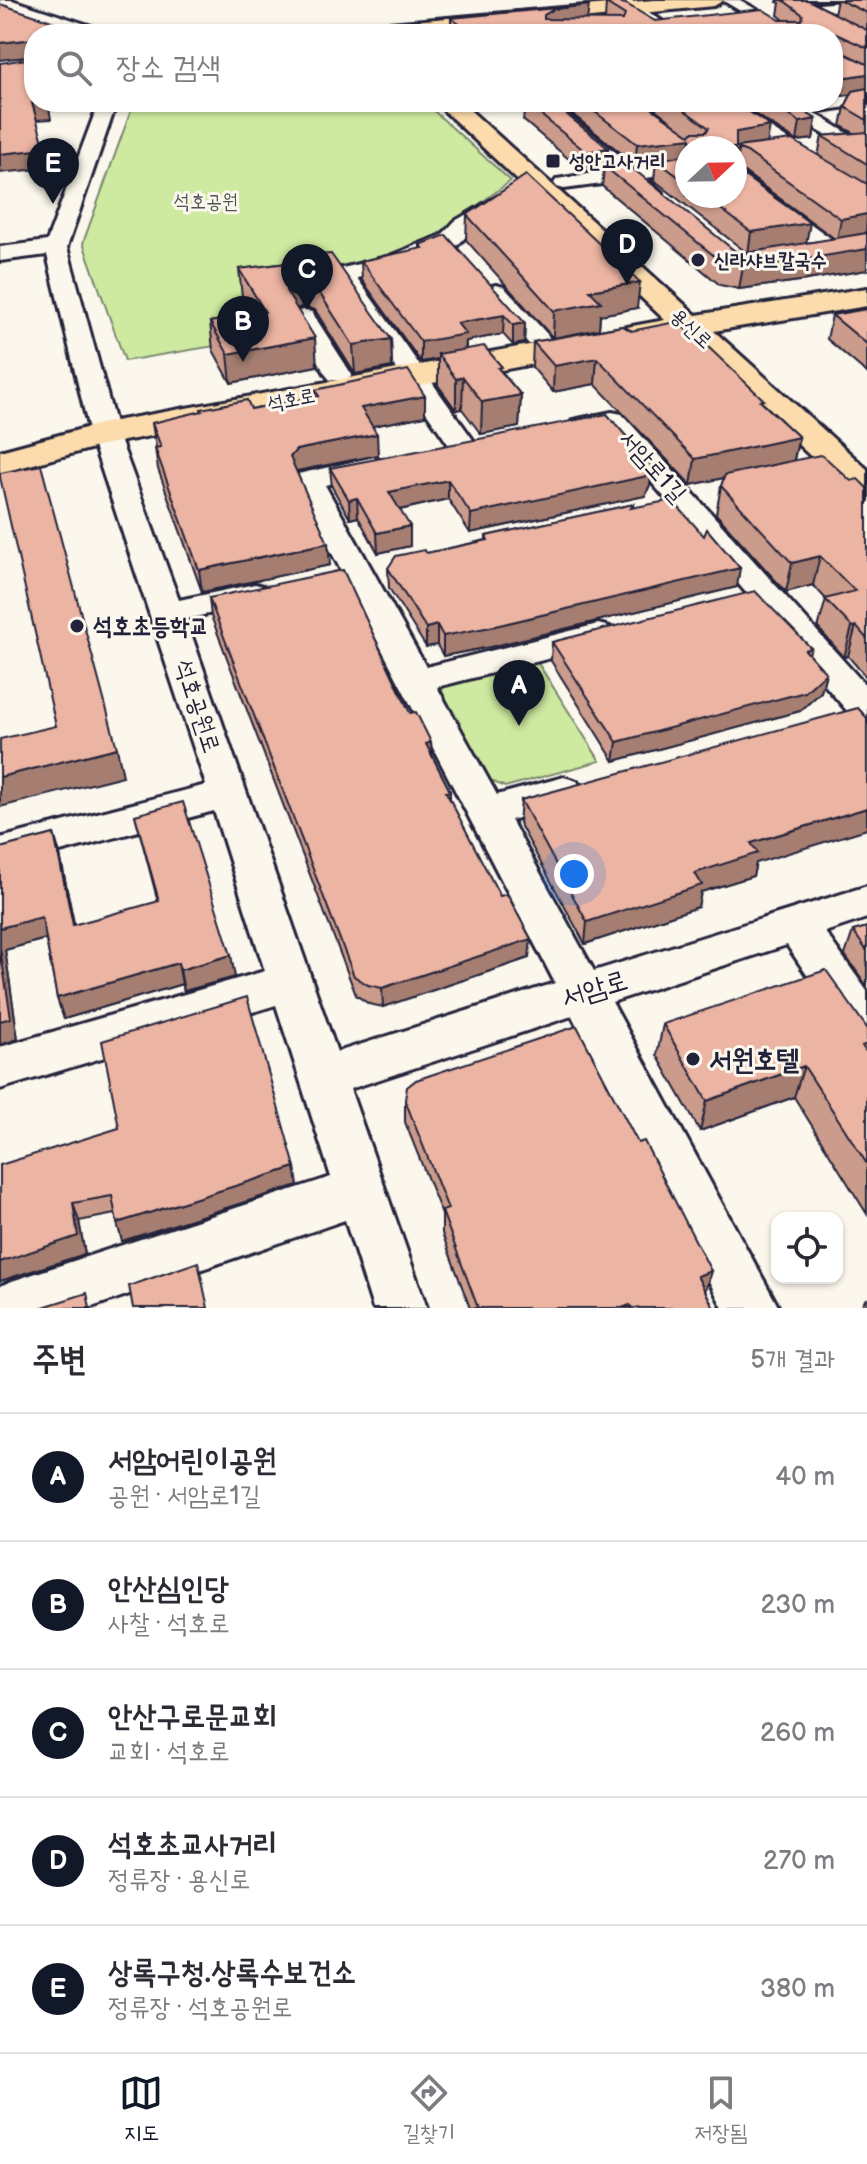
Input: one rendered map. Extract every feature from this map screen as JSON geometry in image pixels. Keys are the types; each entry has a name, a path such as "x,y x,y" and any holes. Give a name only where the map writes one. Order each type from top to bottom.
{"main road":[{"path":"390,24 402,16 714,0"},
{"path":"459,24 622,3"},
{"path":"356,15 375,24"},
{"name":"용신로","path":"457,112 532,183 698,317"},
{"name":"용신로","path":"487,112 564,183 867,489"},
{"name":"석호로","path":"0,445 698,317 867,282"},
{"name":"석호로","path":"0,462 102,426 339,375 409,369 538,339 867,297"}],"street":[{"path":"729,0 773,24"},
{"path":"0,1 77,24"},
{"path":"622,3 657,24"},
{"path":"834,24 807,10 867,4"},
{"path":"843,29 867,41"},
{"path":"843,101 867,99"},
{"path":"0,254 56,247 104,112"},
{"path":"554,112 674,210"},
{"path":"733,112 867,199"},
{"path":"800,112 867,153"},
{"path":"764,155 849,142"},
{"path":"564,183 675,168"},
{"path":"532,183 463,226 450,240 395,262 343,275 409,369 451,451 308,480 752,1308"},
{"path":"747,187 832,250"},
{"path":"450,240 538,339"},
{"path":"802,255 855,246"},
{"name":"석호공원로","path":"56,247 102,426 400,1308"},
{"path":"303,317 339,375"},
{"name":"서암로1길","path":"553,431 612,420 683,501 750,597 856,711"},
{"path":"167,613 284,588"},
{"path":"416,681 629,628"},
{"path":"484,813 591,783"},
{"path":"0,853 227,794"},
{"name":"서암로","path":"322,1077 867,902"},
{"path":"796,925 867,1027"},
{"path":"0,1068 290,982"},
{"path":"12,1308 360,1191"}],"green space":[{"name":"석호공원","path":"130,112 435,112 511,181 428,241 410,249 333,268 308,284 238,296 262,338 125,361 83,243"},
{"path":"536,660 600,761 505,787 491,781 441,692 447,682"}],"building":[{"path":"783,0 808,0 867,30 867,48 843,37 843,24 459,24 451,18 589,5 554,9 544,15 544,19 623,20 625,15 606,3 617,2 655,21 762,9 780,20 802,20 803,15"},
{"path":"840,0 867,0 867,13"},
{"path":"0,4 61,24 24,24 24,40 0,43"},
{"path":"843,53 867,64 867,74 843,78"},
{"path":"24,59 24,112 35,112 45,149 0,154 0,63"},
{"path":"867,88 867,120 845,107 853,91"},
{"path":"537,112 563,112 608,148 586,152"},
{"path":"595,112 657,112 690,135 692,132 706,132 709,128 687,112 750,112 770,126 736,132 736,136 675,136 675,140 637,144"},
{"path":"784,112 804,112 816,119 800,122"},
{"path":"867,132 867,164 822,136"},
{"path":"792,140 867,184 867,214 841,219 747,152 747,146"},
{"path":"675,157 675,174 656,160"},
{"path":"626,163 675,203 675,208 682,208 735,251 745,253 867,233 867,249 743,267 723,263 604,166"},
{"path":"526,175 640,282 590,291 601,302 554,311 467,215"},
{"path":"747,178 810,223 751,232 720,208 747,208"},
{"path":"446,235 525,323 513,325 504,315 457,323 466,334 421,342 361,261 423,248 420,245"},
{"path":"331,254 391,339 353,345 313,283 300,280 289,283 286,291 315,338 228,354 210,322 265,312 239,269 311,260 318,255"},
{"path":"867,309 867,344 832,315"},
{"path":"671,323 680,325 704,343 799,437 695,459 597,358 554,366 533,342 623,326 631,331"},
{"path":"484,346 521,395 482,402 463,377 456,379 438,354"},
{"path":"408,370 425,396 361,408 377,434 296,450 290,457 328,543 199,570 155,448 161,447 152,423 247,400 251,409 319,396 315,390"},
{"path":"607,414 652,466 647,476 471,514 448,480 389,492 410,526 377,533 357,498 349,500 330,468"},
{"path":"820,455 851,481 858,479 867,488 867,639 825,599 855,591 820,556 792,563 721,486 725,475"},
{"path":"41,465 117,748 0,777 0,739 56,726 0,477 0,473"},
{"path":"672,500 704,536 707,529 740,568 443,636 437,625 426,628 388,568 396,556 488,540 486,536 634,504 631,508"},
{"path":"343,570 410,713 416,712 431,742 426,744 450,791 446,792 500,896 507,894 531,939 382,988 368,985 354,976 209,598"},
{"path":"755,591 811,648 805,650 826,673 805,692 617,742 552,642"},
{"path":"858,708 867,718 867,808 751,843 758,853 695,873 702,885 587,922 521,800"},
{"path":"183,802 231,955 180,970 178,963 57,998 42,917 0,928 0,848 54,834 73,925 159,901 135,815"},
{"path":"867,927 867,951 853,931"},
{"path":"0,948 11,1018 0,1021"},
{"path":"826,970 867,1028 867,1044 862,1046 867,1053 867,1164 804,1066 707,1101 663,1024"},
{"path":"247,997 295,1167 117,1223 112,1196 73,1203 78,1236 0,1262 0,1165 119,1128 102,1041"},
{"path":"577,1026 638,1143 644,1141 711,1271 697,1276 714,1308 632,1308 630,1305 622,1308 478,1308 442,1211 448,1209 405,1100 407,1087 416,1080"},
{"path":"198,1262 208,1308 133,1308 129,1286"},
{"path":"87,1293 90,1308 40,1308"}],"place":[{"name":"성안고사거리","path":"553,161"},
{"name":"상록구청.상록수보건소","path":"53,204"},
{"name":"신라샤브칼국수","path":"698,260"},
{"name":"석호초교사거리","path":"627,285"},
{"name":"안산구로문교회","path":"307,310"},
{"name":"안산심인당","path":"243,362"},
{"name":"석호초등학교","path":"77,626"},
{"name":"서암어린이공원","path":"519,726"},
{"name":"서원호텔","path":"693,1059"}]}
